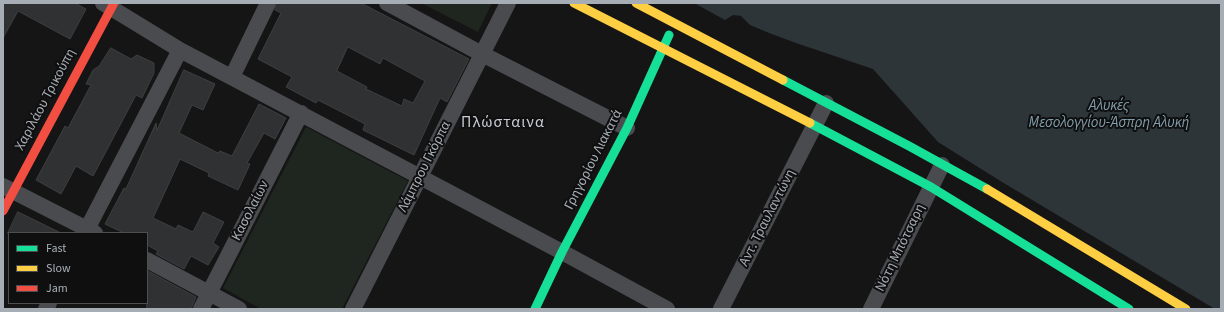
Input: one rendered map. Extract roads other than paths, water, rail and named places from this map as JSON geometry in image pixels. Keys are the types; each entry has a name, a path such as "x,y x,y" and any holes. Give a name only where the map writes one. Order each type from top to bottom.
{"street":[{"path":"232,77 268,3"},
{"path":"388,3 482,54 627,128"},
{"name":"Λάμπρου Γκόρπα","path":"353,309 508,3"},
{"path":"574,3 870,154 931,187 1129,309"},
{"path":"636,3 909,146 990,191 1186,309"},
{"path":"109,5 180,50 667,309"},
{"name":"Χαριλάου Τρικούπη","path":"3,211 8,188 109,5"},
{"name":"Γρηγορίου Λιακατά","path":"536,309 562,252 627,128 674,23"},
{"path":"8,188 89,232 180,50"},
{"name":"Αντ. Τραυλαντώνη","path":"721,309 826,103"},
{"name":"Κασολαίων","path":"201,309 301,113"},
{"name":"Νότη Μπότσαρη","path":"871,309 942,165"},
{"path":"148,261 240,309"}],"water":[{"name":"Αλυκές Μεσολογγίου-Άσπρη Αλυκή","path":"694,3 1221,3 1221,309 1215,309 1002,182 938,142 873,69 769,33 750,25 741,16 733,15 725,20"}],"district":[{"name":"Πλώσταινα","path":"503,123"}]}
